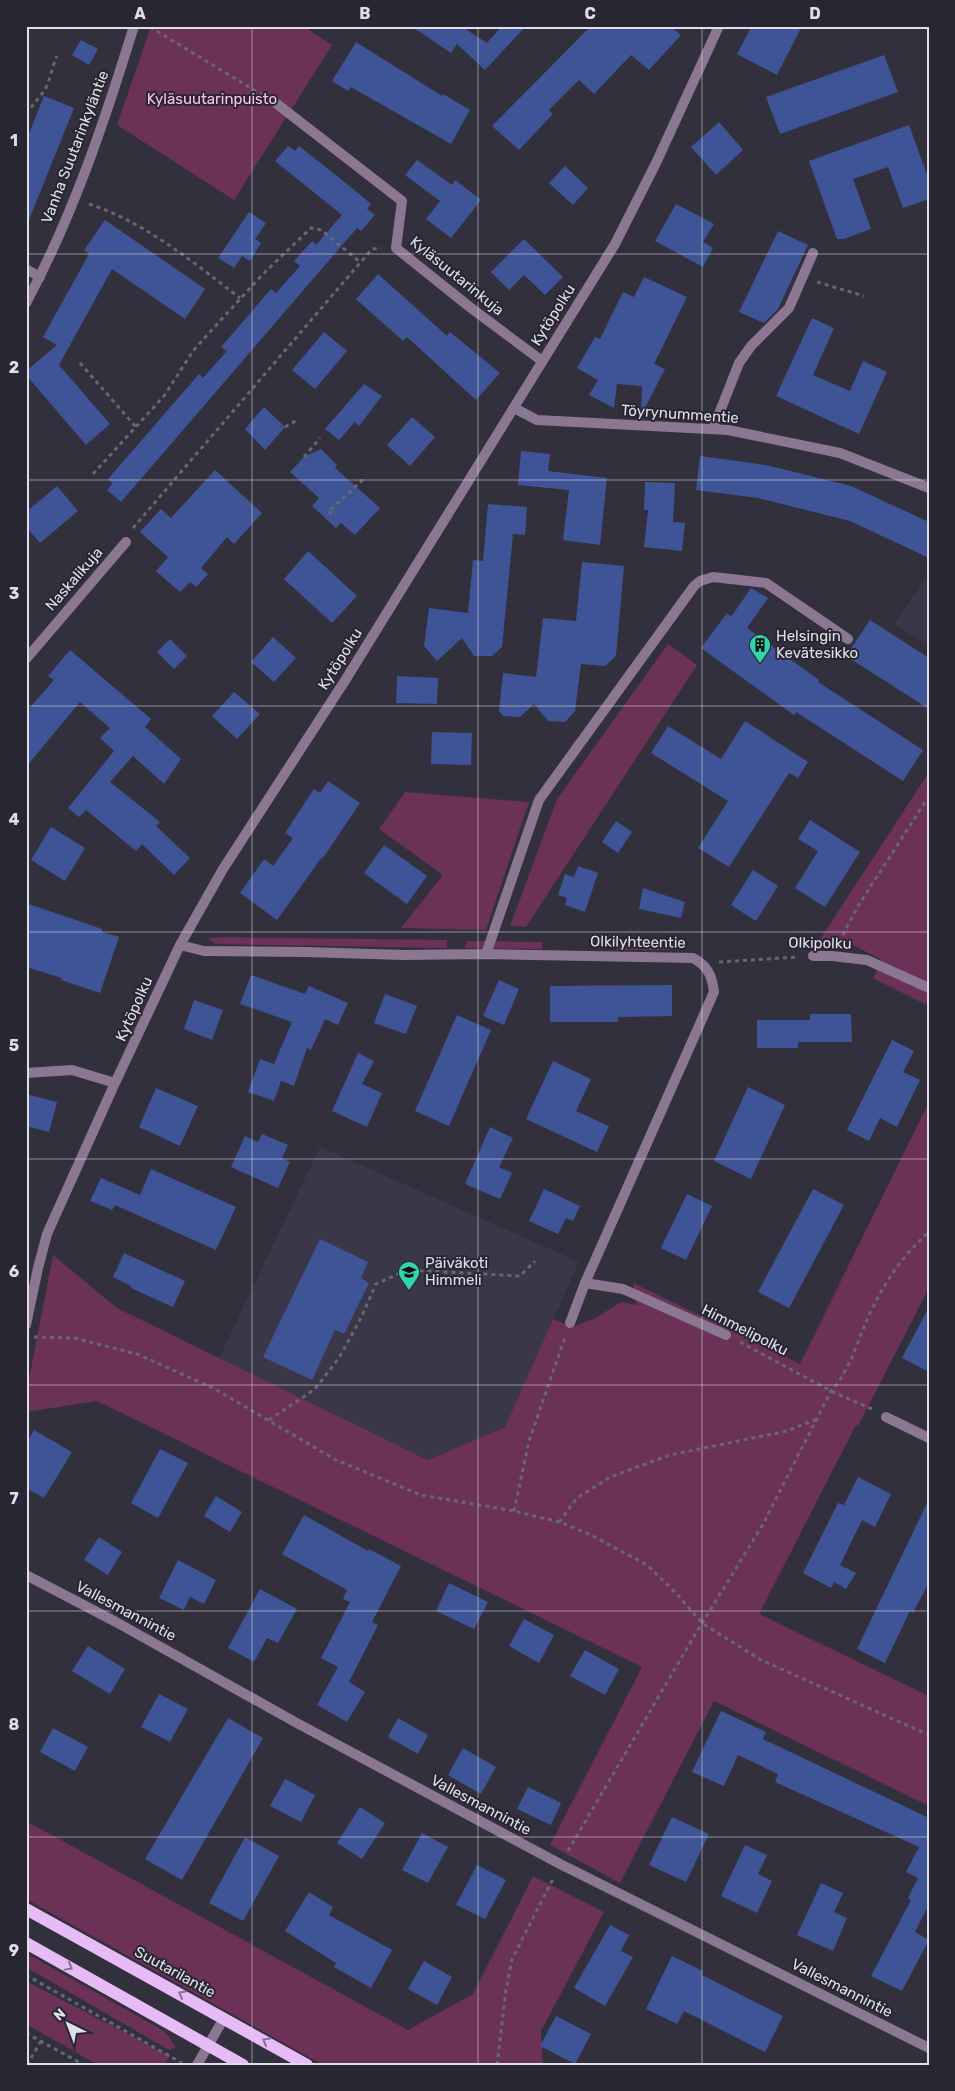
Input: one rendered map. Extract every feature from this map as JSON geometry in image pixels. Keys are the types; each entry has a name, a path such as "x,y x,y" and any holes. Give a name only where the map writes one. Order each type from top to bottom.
{"main road":[{"name":"Suutarilantie","path":"26,1909 307,2065"},
{"path":"26,1943 209,2044 243,2065"}],"street":[{"name":"Vanha Suutarinkyläntie","path":"26,303 40,277 74,199 114,89 134,26"},
{"name":"Kytöpolku","path":"26,1325 47,1234 180,945 223,869 346,679 615,244 656,163 719,26"},
{"name":"Kyläsuutarinkuja","path":"277,104 402,201 396,248 471,308 542,361"},
{"path":"713,429 739,363 750,346 789,308 812,253"},
{"path":"26,269 40,277"},
{"name":"Töyrynummentie","path":"514,408 537,420 728,430 840,453 929,488"},
{"name":"Naskalikuja","path":"26,659 126,542"},
{"path":"486,954 539,800 694,586 700,581 713,577 766,583 848,639"},
{"name":"Olkilyhteentie","path":"180,945 204,951 693,958 706,968"},
{"name":"Olkipolku","path":"813,956 867,960 929,988"},
{"path":"570,1323 585,1283 714,992 712,979 706,968"},
{"path":"26,1073 72,1070 115,1084"},
{"name":"Himmelipolku","path":"585,1283 623,1289 726,1335"},
{"path":"886,1417 929,1438"},
{"name":"Vallesmannintie","path":"26,1575 116,1622 286,1717 560,1864 929,2048"},
{"path":"197,2065 224,2018"}],"path":[{"path":"149,26 277,104"},
{"path":"484,26 490,30"},
{"path":"26,114 45,90 51,67 58,56"},
{"path":"74,199 104,208 138,225 198,266 240,298"},
{"path":"93,474 164,396 193,352 240,298 311,228 321,230 360,262"},
{"path":"126,542 130,531 372,248 396,248"},
{"path":"802,277 864,296"},
{"path":"80,363 136,427"},
{"path":"285,427 299,419"},
{"path":"304,457 320,438"},
{"path":"332,514 328,512 366,477"},
{"path":"832,956 858,906 929,796"},
{"name":"Olkipolku","path":"706,968 721,961 813,956"},
{"path":"497,2065 506,1990 512,1959 560,1864 702,1622 762,1526 831,1391 843,1378 872,1308 895,1268 914,1245 929,1232"},
{"path":"269,1420 315,1389 339,1358 361,1318 376,1284 407,1270 520,1276 535,1261"},
{"path":"514,1511 529,1441 570,1323"},
{"name":"Himmelipolku","path":"726,1335 831,1391 886,1417"},
{"path":"26,1336 74,1338 136,1354 215,1389 336,1460 392,1485 421,1495 514,1511 559,1522 589,1534 647,1565 676,1592 702,1622 761,1660 929,1735"},
{"path":"559,1522 577,1498 610,1477 670,1455 787,1431 818,1419"},
{"path":"26,1974 185,2065"},
{"path":"26,2033 84,2065"},
{"path":"27,2065 41,2041"}],"shaded area":[{"path":"929,574 929,646 895,624"},
{"name":"Päiväkoti Himmeli","path":"320,1147 579,1262 505,1427 428,1460 219,1358"}],"green space":[{"name":"Kyläsuutarinpuisto","path":"151,26 303,26 332,45 234,200 117,125"},
{"path":"668,644 697,665 526,927 510,926 557,799"},
{"path":"929,772 929,1006 873,978 882,960 853,945 817,944"},
{"path":"405,792 529,802 486,930 401,928 443,875 379,829"},
{"path":"208,938 447,940 447,948 216,944"},
{"path":"467,941 542,942 542,949 465,948"},
{"path":"620,942 669,944 673,946 673,950 616,950"},
{"path":"929,1102 929,1288 759,1614 929,1696 929,1806 714,1701 620,1883 550,1845 642,1667 97,1401 26,1412 26,1395 53,1255 117,1308 428,1460 505,1427 553,1319 572,1327 594,1319 621,1302 637,1305 633,1283 800,1364"},
{"path":"26,1821 408,2030 473,1994 533,1876 604,1912 541,2031 543,2065 323,2065 26,1899"},
{"path":"26,1953 164,2031 176,2048 169,2050 26,1967"},
{"path":"26,1981 170,2056 164,2065 98,2065 26,2024"}],"building":[{"path":"411,26 469,26 467,30 487,43 502,26 526,26 485,70 457,44 451,53"},
{"path":"591,26 670,26 681,35 649,70 631,55 594,94 579,80 549,110 553,114 519,150 492,126"},
{"path":"752,26 802,26 777,75 737,54"},
{"path":"81,40 98,49 89,65 72,55"},
{"path":"356,42 442,96 443,94 470,110 451,144 351,87 348,91 332,81"},
{"path":"884,55 898,92 780,134 766,97"},
{"path":"44,96 74,108 27,225 26,141"},
{"path":"719,122 743,150 716,175 691,147"},
{"path":"909,125 929,180 929,199 903,208 888,167 853,179 871,229 844,239 837,239 809,161"},
{"path":"288,146 295,151 299,146 352,188 371,204 367,209 375,215 361,231 357,228 121,502 107,490 113,483 108,479 199,374 203,378 227,351 221,347 271,289 276,293 300,266 294,261 312,241 316,245 342,215 275,161"},
{"path":"417,160 452,185 455,180 481,200 451,238 426,219 440,201 405,175"},
{"path":"565,166 588,188 573,205 549,183"},
{"path":"676,204 714,224 703,242 713,248 703,267 655,241"},
{"path":"249,212 266,223 255,239 261,243 250,261 242,256 234,268 218,258"},
{"path":"105,220 205,289 185,319 112,269 59,365 110,424 86,445 26,375 26,371 57,345 43,337 89,254 84,250"},
{"path":"778,231 808,245 778,309 764,323 739,312"},
{"path":"524,239 563,277 545,295 524,275 509,290 491,272"},
{"path":"378,274 447,336 450,332 500,373 476,400 407,337 403,341 356,299"},
{"path":"644,277 687,297 654,364 665,369 641,416 642,386 617,384 614,408 589,395 598,380 577,368 595,337 600,339 623,292 634,297"},
{"path":"812,318 834,328 813,375 850,391 863,361 887,372 859,434 776,396"},
{"path":"324,332 347,351 315,389 292,370"},
{"path":"364,384 382,396 359,426 355,422 339,440 325,429"},
{"path":"264,407 285,427 265,450 245,429"},
{"path":"412,417 435,437 410,466 387,445"},
{"path":"321,449 337,465 335,468 380,508 355,535 341,523 336,528 312,506 319,498 290,472 304,457"},
{"path":"521,451 550,454 548,471 607,478 600,545 563,540 569,490 518,485"},
{"path":"700,456 766,465 851,486 929,522 929,558 850,521 758,498 696,490"},
{"path":"215,470 262,513 234,544 227,537 201,568 208,574 196,587 190,582 180,592 156,571 168,557 140,532 161,509 171,518"},
{"path":"645,482 675,483 673,522 685,523 682,551 644,547 648,510 644,510"},
{"path":"57,486 78,511 40,543 26,527 26,512"},
{"path":"488,504 527,507 525,535 513,534 502,647 492,656 474,656 462,638 437,661 424,646 429,608 468,613 473,560 483,561"},
{"path":"308,551 357,596 332,623 284,579"},
{"path":"582,562 624,566 616,656 605,666 581,664 575,711 565,722 548,721 534,704 520,717 503,716 499,711 503,673 536,677 543,618 576,621"},
{"path":"751,588 768,598 747,628 819,680 818,682 923,750 903,781 796,712 794,715 701,648 727,613 731,617"},
{"name":"Helsingin Kevätesikko","path":"870,620 929,658 929,709 846,656"},
{"path":"273,637 296,658 274,682 251,662"},
{"path":"170,639 187,656 174,669 157,652"},
{"path":"70,650 151,719 145,727 181,759 164,784 133,756 110,782 160,822 156,826 190,858 174,875 142,844 136,851 86,810 79,817 68,808 114,751 100,738 110,728 80,702 26,767 26,712 54,680 48,676"},
{"path":"397,676 438,678 437,704 396,703"},
{"path":"234,692 260,714 237,739 212,716"},
{"path":"745,721 808,762 798,778 789,773 729,867 698,848 728,801 651,753 668,726 721,759"},
{"path":"432,732 472,733 471,765 431,764"},
{"path":"328,781 360,803 323,858 277,920 240,893 264,859 273,866 293,838 285,833 314,789 320,793"},
{"path":"810,820 860,852 825,907 795,888 818,851 798,839"},
{"path":"616,821 632,832 618,853 602,842"},
{"path":"51,827 85,848 65,881 31,860"},
{"path":"384,845 427,876 407,904 364,873"},
{"path":"578,866 598,873 585,912 565,905 567,898 558,895 565,874 574,877"},
{"path":"753,870 778,886 756,921 731,905"},
{"path":"643,888 685,902 681,918 639,909"},
{"path":"26,903 102,929 102,932 119,937 100,993 61,980 62,978 26,967"},
{"path":"251,975 305,994 309,986 348,1003 338,1025 325,1019 311,1050 307,1048 294,1086 281,1081 274,1101 248,1092 260,1059 274,1064 292,1022 240,1004"},
{"path":"499,980 519,989 504,1025 483,1016"},
{"path":"672,985 672,1016 618,1017 618,1022 550,1022 550,986"},
{"path":"385,994 417,1006 406,1034 374,1023"},
{"path":"194,1000 223,1010 212,1040 184,1029"},
{"path":"810,1014 851,1014 852,1042 798,1042 798,1048 757,1048 757,1020 810,1020"},
{"path":"457,1015 491,1030 449,1126 415,1111"},
{"path":"892,1040 914,1051 903,1072 920,1080 897,1127 880,1118 869,1141 847,1130"},
{"path":"358,1053 374,1061 362,1084 382,1093 367,1127 332,1111"},
{"path":"553,1061 591,1079 576,1111 609,1126 597,1152 526,1119"},
{"path":"748,1087 785,1105 751,1179 714,1161"},
{"path":"156,1088 198,1106 180,1146 139,1127"},
{"path":"26,1094 57,1102 49,1132 26,1126"},
{"path":"490,1127 513,1138 499,1167 512,1173 500,1199 465,1184"},
{"path":"262,1134 288,1145 282,1158 290,1162 278,1188 231,1167 245,1136 258,1142"},
{"path":"151,1169 236,1207 216,1250 115,1205 112,1210 90,1201 101,1178 140,1195"},
{"path":"544,1189 580,1206 573,1221 566,1218 558,1234 529,1221"},
{"path":"813,1189 844,1205 789,1308 758,1292"},
{"path":"687,1194 712,1206 686,1260 661,1248"},
{"path":"320,1239 368,1262 361,1278 369,1283 344,1334 335,1330 312,1380 263,1357"},
{"path":"124,1253 185,1281 173,1307 131,1288 131,1286 113,1277"},
{"path":"929,1307 929,1372 902,1358"},
{"path":"34,1430 72,1452 44,1498 26,1488 26,1444"},
{"path":"160,1449 188,1463 158,1518 131,1503"},
{"path":"858,1477 891,1494 875,1527 862,1520 840,1565 856,1573 846,1589 834,1582 831,1588 803,1573 838,1503 844,1505"},
{"path":"216,1496 242,1512 230,1532 204,1516"},
{"path":"929,1499 929,1582 913,1613 910,1611 885,1663 857,1649"},
{"path":"304,1515 368,1551 369,1549 401,1566 372,1622 378,1625 349,1682 365,1692 347,1722 317,1705 338,1667 321,1658 350,1602 343,1599 347,1590 282,1554"},
{"path":"99,1537 122,1552 108,1575 84,1560"},
{"path":"178,1560 216,1580 204,1604 190,1597 184,1610 159,1598"},
{"path":"449,1583 488,1602 474,1629 436,1611"},
{"path":"260,1589 297,1609 278,1643 267,1638 254,1662 228,1648"},
{"path":"524,1619 554,1635 539,1663 509,1646"},
{"path":"88,1646 125,1669 110,1694 72,1671"},
{"path":"585,1650 619,1669 605,1695 570,1676"},
{"path":"159,1694 188,1709 170,1742 141,1727"},
{"path":"721,1711 766,1732 763,1739 929,1818 929,1909 927,1908 915,1932 929,1940 902,1991 871,1976 911,1900 908,1898 918,1878 906,1872 919,1847 775,1782 778,1774 738,1755 724,1786 692,1772"},
{"path":"228,1718 263,1738 182,1880 145,1859"},
{"path":"398,1718 428,1735 418,1754 388,1737"},
{"path":"53,1728 88,1747 75,1771 40,1752"},
{"path":"463,1748 496,1767 481,1794 448,1775"},
{"path":"285,1779 315,1795 301,1822 270,1806"},
{"path":"528,1787 561,1803 551,1825 517,1809"},
{"path":"360,1807 385,1823 362,1859 337,1843"},
{"path":"672,1817 709,1834 686,1882 649,1865"},
{"path":"422,1833 448,1847 428,1883 402,1870"},
{"path":"245,1837 279,1856 243,1921 209,1903"},
{"path":"745,1845 767,1855 758,1874 772,1881 757,1913 721,1896"},
{"path":"477,1865 506,1880 485,1919 456,1905"},
{"path":"821,1883 843,1893 834,1912 847,1918 833,1951 797,1935"},
{"path":"309,1892 333,1907 329,1915 392,1950 371,1988 334,1967 336,1963 285,1931"},
{"path":"610,1925 629,1935 621,1951 633,1957 605,2006 574,1988"},
{"path":"672,1956 703,1971 702,1975 783,2016 765,2052 684,2011 677,2024 646,2009"},
{"path":"424,1961 452,1977 437,2005 408,1989"},
{"path":"556,2016 591,2034 575,2064 540,2046"}],"place":[{"name":"Helsingin Kevätesikko","path":"760,664"},
{"name":"Päiväkoti Himmeli","path":"409,1291"}]}
